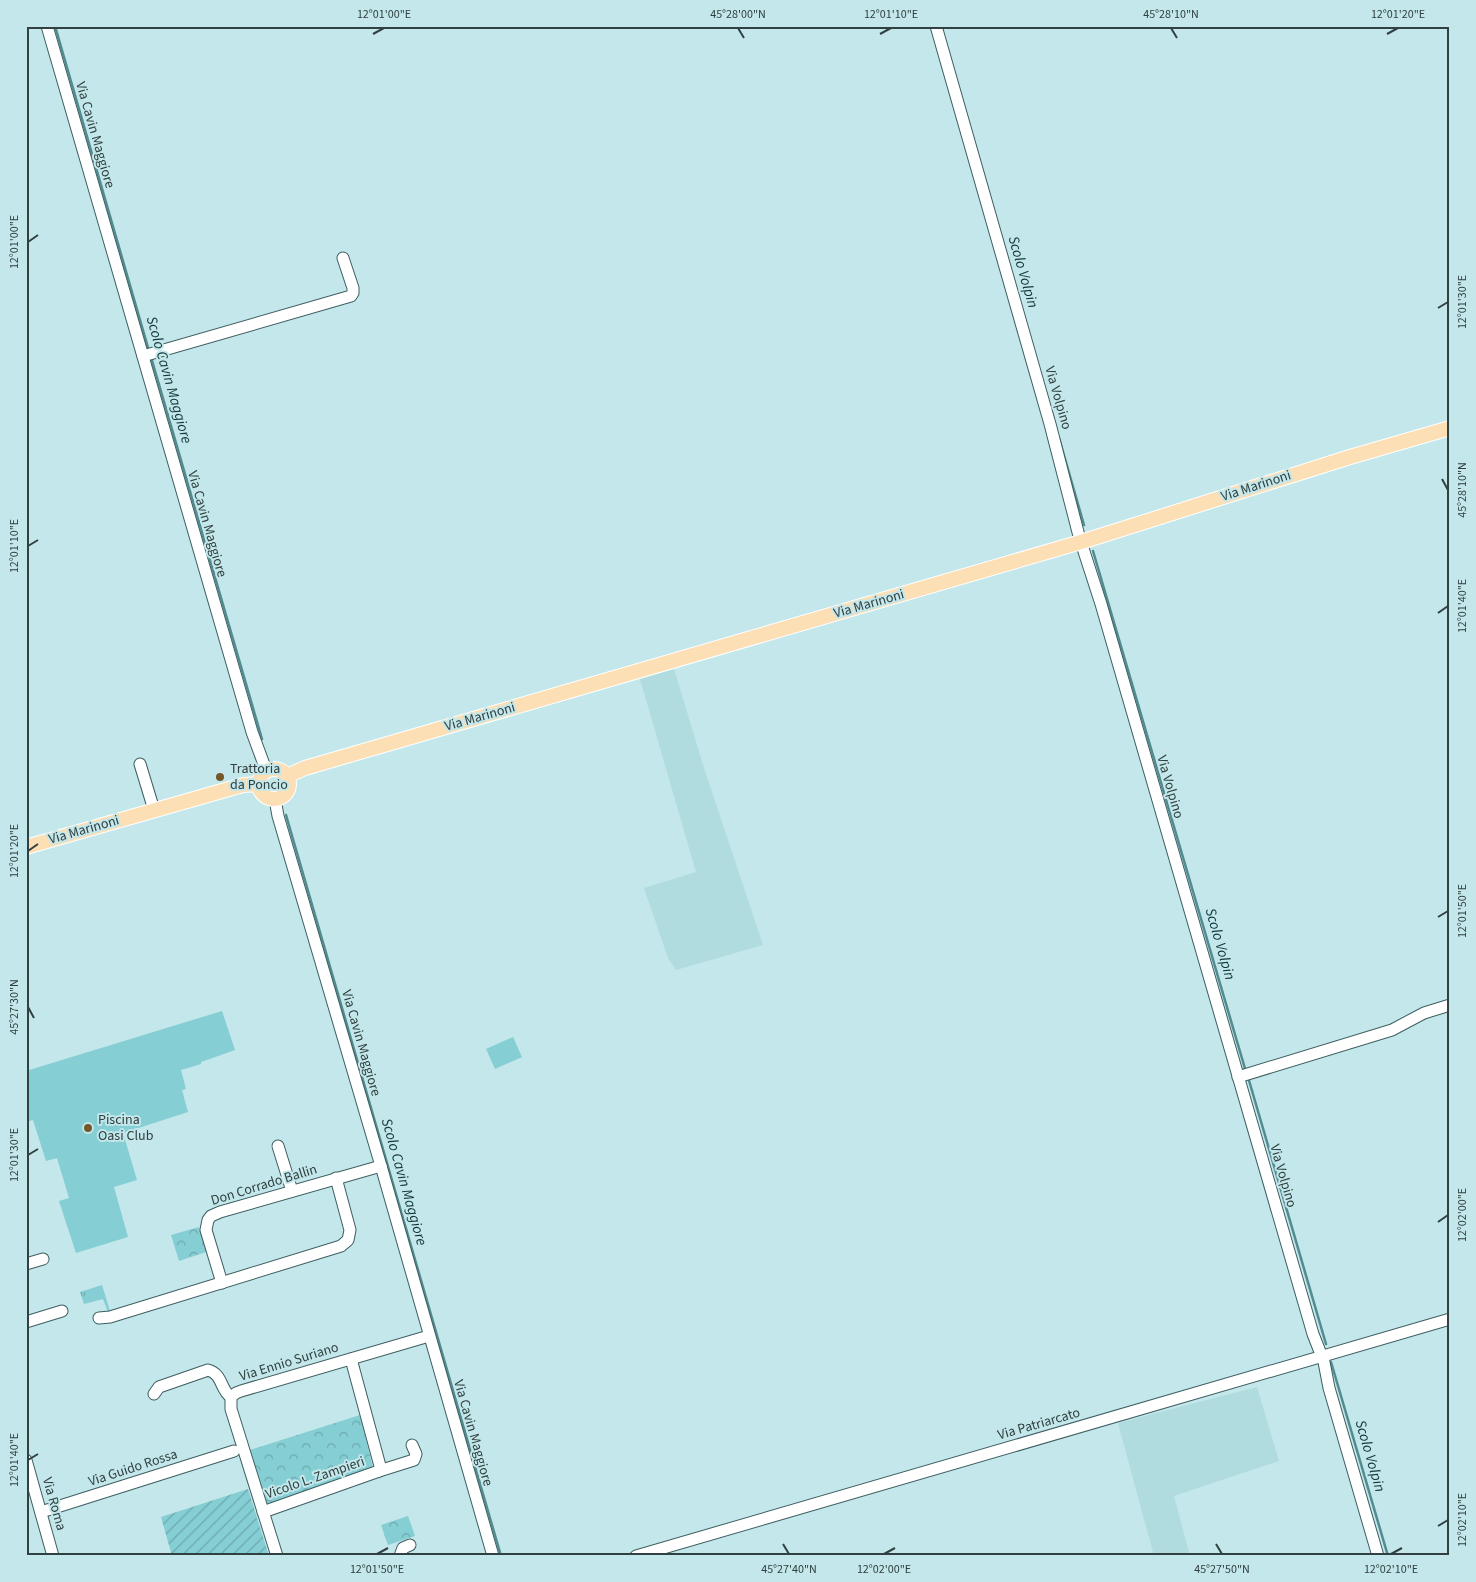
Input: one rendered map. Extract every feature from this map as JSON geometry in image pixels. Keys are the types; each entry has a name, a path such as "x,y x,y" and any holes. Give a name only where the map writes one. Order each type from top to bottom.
{"main road":[{"name":"Via Marinoni","path":"286,776 309,766 1081,542 1350,456 1450,428"},
{"path":"278,769 286,776 289,783 287,791 282,796 275,799 268,798 262,794 259,784 266,770 278,769"},
{"name":"Via Marinoni","path":"26,847 243,785 259,784"}],"street":[{"name":"Via Cavin Maggiore","path":"47,26 149,355 257,749 266,770"},
{"name":"Via Volpino","path":"936,26 1050,424 1081,542 1244,1075 1313,1334 1322,1357 1378,1556"},
{"path":"149,355 351,296 353,288 343,258"},
{"path":"140,764 154,810"},
{"name":"Via Cavin Maggiore","path":"275,799 278,816 493,1556"},
{"path":"1244,1075 1392,1030 1424,1013 1450,1005"},
{"path":"278,1146 292,1191"},
{"name":"Don Corrado Ballin","path":"222,1283 206,1230 208,1220 215,1213 381,1166"},
{"name":"Don Corrado Ballin","path":"99,1318 110,1317 222,1283 336,1248 345,1243 350,1236 350,1225 336,1178"},
{"path":"26,1264 43,1259"},
{"path":"26,1322 62,1311"},
{"name":"Via Patriarcato","path":"636,1556 1450,1319"},
{"name":"Via Ennio Suriano","path":"277,1556 230,1409 231,1397 236,1393 430,1336"},
{"name":"Vicolo L. Zampieri","path":"264,1512 380,1470 351,1359"},
{"path":"154,1394 159,1387 208,1370 218,1375 226,1393 231,1397"},
{"path":"380,1470 414,1460 416,1454 412,1445"},
{"name":"Via Guido Rossa","path":"41,1512 234,1451"},
{"name":"Via Roma","path":"26,1460 29,1480 41,1512 53,1556"},
{"path":"400,1556 403,1548 410,1545"}],"shaded area":[{"path":"674,669 704,768 763,945 676,970 668,958 644,888 696,872 640,679"},
{"path":"1257,1387 1279,1461 1174,1496 1190,1556 1154,1556 1118,1423"}],"green space":[{"name":"Piscina Oasi Club","path":"222,1011 235,1050 181,1070 186,1089 182,1090 188,1112 123,1133 137,1180 114,1187 128,1237 76,1253 59,1201 69,1198 57,1158 46,1161 33,1120 26,1122 26,1071"},
{"path":"513,1037 522,1057 495,1069 486,1049"},
{"path":"199,1227 206,1252 179,1261 171,1235"},
{"path":"102,1285 110,1311 108,1312 103,1299 84,1304 80,1292"},
{"path":"360,1415 373,1468 269,1504 267,1503 250,1450"},
{"path":"248,1489 269,1556 172,1556 161,1517"},
{"path":"408,1516 415,1536 388,1545 381,1525"}],"waterway":[{"name":"Scolo Cavin Maggiore","path":"55,26 149,351"},
{"name":"Scolo Cavin Maggiore","path":"151,357 262,739"},
{"name":"Scolo Volpin","path":"1059,438 1084,525"},
{"name":"Scolo Volpin","path":"1093,551 1246,1072"},
{"name":"Scolo Cavin Maggiore","path":"286,815 501,1556"},
{"name":"Scolo Volpin","path":"1248,1077 1326,1344"},
{"name":"Scolo Volpin","path":"1331,1362 1388,1556"}],"place":[{"name":"Trattoria da Poncio","path":"220,777"},
{"name":"Piscina Oasi Club","path":"88,1128"}]}
